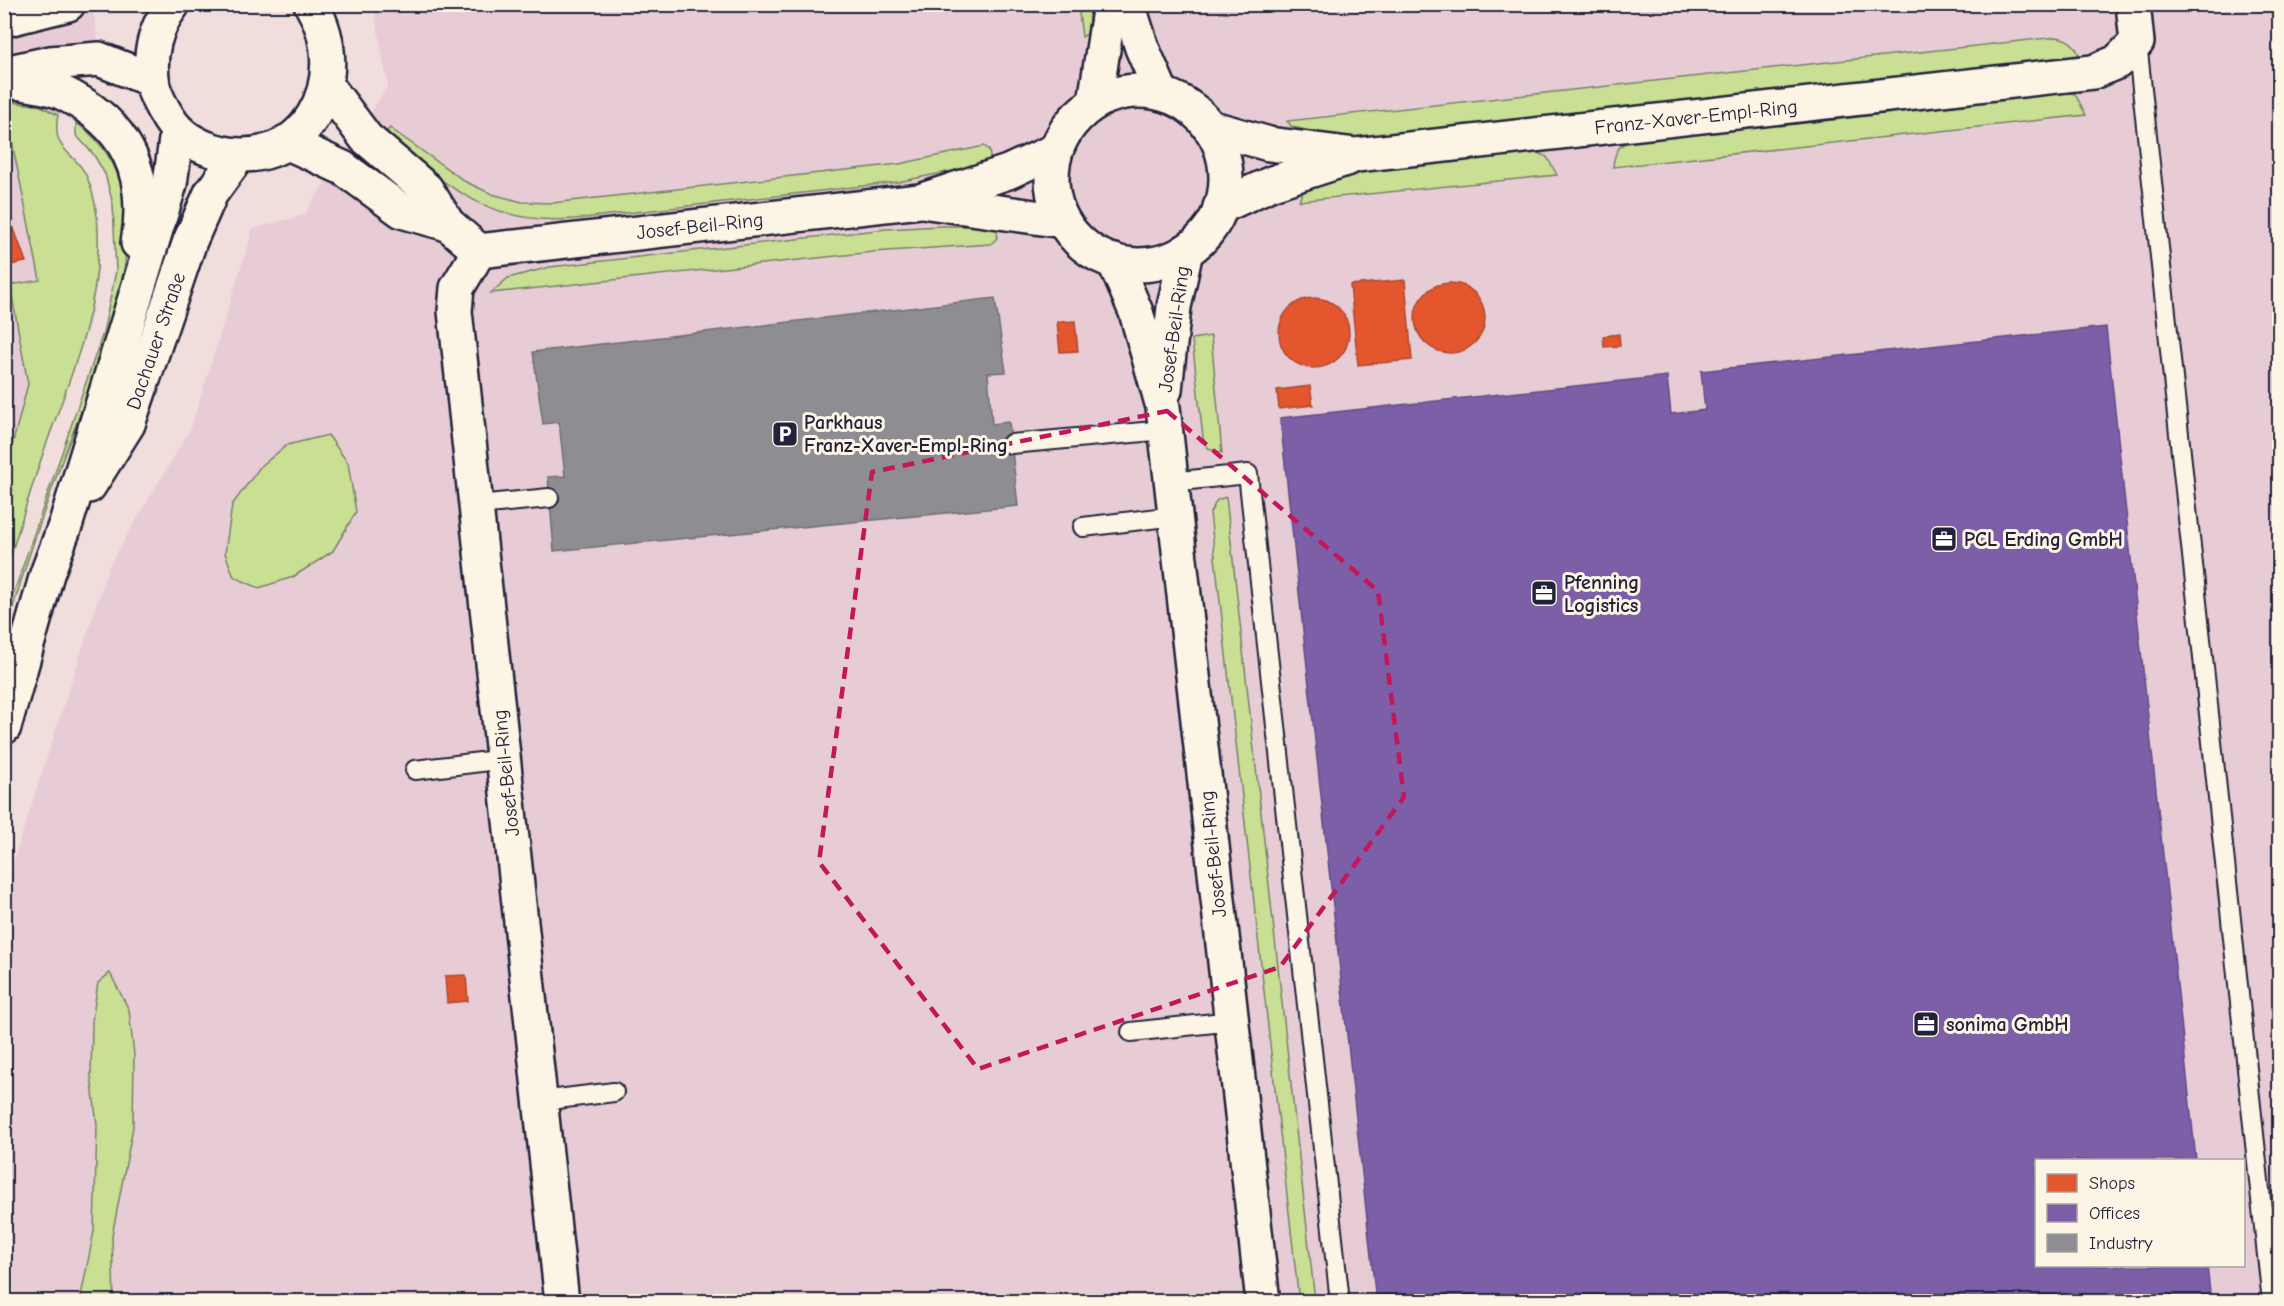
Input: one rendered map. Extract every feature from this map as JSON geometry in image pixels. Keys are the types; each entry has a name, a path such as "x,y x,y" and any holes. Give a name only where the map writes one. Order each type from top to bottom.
{"street":[{"path":"4,20 68,4"},
{"path":"173,4 158,27 152,43 152,80 161,107 177,132 207,149 238,156 262,152 286,142 313,117 327,86 329,52 311,4"},
{"path":"1095,102 1110,4"},
{"path":"1128,4 1142,48 1162,94"},
{"path":"2133,4 2137,42"},
{"name":"Franz-Xaver-Empl-Ring","path":"1209,127 1269,144 1356,155 2093,72 2117,62 2137,42"},
{"path":"4,73 50,63 99,59 152,80"},
{"path":"4,80 62,92 104,118 120,137 134,162 141,187 142,218 128,304 66,523"},
{"path":"327,86 366,138 426,189 448,224 479,251"},
{"path":"1139,91 1162,94 1188,106 1209,127 1222,152 1226,180 1220,207 1210,227 1186,251 1151,264 1114,261 1085,246 1063,220 1052,186 1056,150 1072,123 1095,102 1116,94 1139,91"},
{"name":"Dachauer Straße","path":"4,727 47,574 66,523 170,184 177,132"},
{"path":"286,142 343,168 402,211 448,224"},
{"name":"Josef-Beil-Ring","path":"562,1302 478,505 455,311 457,288 466,268 479,251 920,201 1008,172 1056,150"},
{"path":"1220,207 1272,183 1356,155"},
{"name":"Dachauer Straße","path":"66,523 128,424 190,241 211,193 238,156"},
{"name":"Josef-Beil-Ring","path":"920,201 1063,220"},
{"name":"Josef-Beil-Ring","path":"1164,418 1174,308 1186,251"},
{"name":"Josef-Beil-Ring","path":"1114,261 1136,312 1164,418 1263,1302"}],"lane":[{"path":"2137,42 2272,1302"},
{"path":"1011,444 1164,418"},
{"path":"1171,482 1248,474 1340,1302"},
{"path":"478,505 549,498"},
{"path":"1083,527 1175,516"},
{"path":"414,770 505,759"},
{"path":"1131,1032 1232,1021"},
{"path":"541,1101 614,1092"}],"highlighted area":[{"path":"1167,411 1378,591 1404,797 1280,967 978,1069 819,862 872,472"}],"shaded area":[{"path":"5,5 92,5 98,41 58,115 55,132 61,146 86,175 93,195 99,245 98,277 90,323 45,448 5,575"},
{"path":"373,5 2279,5 2279,1301 5,1302 4,1004 11,868 109,566 191,428 253,229 304,215 388,86"}],"green space":[{"path":"1078,5 1091,5 1087,34 1082,37"},
{"path":"2057,37 2073,44 2081,60 1347,139 1292,127 1287,121"},
{"path":"2064,91 2075,94 2086,115 1613,167 1618,150 1631,139"},
{"path":"5,103 41,106 58,115 58,137 61,144 82,168 93,194 98,239 93,299 87,324 35,477 5,575 5,461 8,461 28,384 10,285 40,280 12,142 5,143"},
{"path":"76,123 107,154 123,193 127,237 122,284 109,332 47,504 5,634 5,621 11,601 103,333 116,271 113,204 105,174 94,155 76,135"},
{"path":"390,128 466,182 492,194 522,202 552,203 899,164 984,146 989,150 991,163 898,182 575,219 544,219 517,216 493,209 450,186 383,136"},
{"path":"1536,152 1547,157 1557,175 1299,201 1302,193 1353,169"},
{"path":"998,226 997,238 991,244 873,252 491,293 508,278 550,267 886,229"},
{"path":"1211,336 1222,453 1208,448 1203,438 1192,339"},
{"path":"328,435 348,463 356,512 333,551 293,577 259,588 234,577 225,553 232,505 260,467 287,445"},
{"path":"1226,497 1315,1301 1299,1301 1210,513 1217,500"},
{"path":"110,973 129,1010 134,1055 133,1127 112,1236 114,1301 80,1301 94,1231 97,1125 91,1076 92,1021 98,983"}],"building: Shops":[{"path":"4,201 26,262 4,266"},
{"path":"1405,280 1412,360 1358,365 1350,285"},
{"path":"1450,283 1463,286 1475,293 1482,305 1485,318 1482,331 1475,343 1463,350 1450,353 1437,350 1425,343 1418,331 1415,318 1418,305 1425,293 1437,286"},
{"path":"1314,298 1327,301 1339,308 1346,320 1349,333 1346,346 1339,358 1327,365 1314,368 1301,365 1289,358 1282,346 1279,333 1282,320 1289,308 1301,301"},
{"path":"1075,321 1078,351 1060,352 1057,322"},
{"path":"1619,334 1620,346 1604,347 1603,336"},
{"path":"1310,386 1313,405 1279,409 1277,390"},
{"path":"466,975 468,1001 447,1003 445,976"}],"building: Offices":[{"path":"2106,327 2196,1159 2035,1159 2035,1267 2207,1267 2211,1302 1376,1302 1280,418 1667,376 1671,414 1705,410 1701,371"}],"building: Industry":[{"name":"Parkhaus Franz-Xaver-Empl-Ring","path":"995,298 1006,372 988,373 992,424 1009,422 1018,506 554,551 548,477 565,476 559,422 543,424 533,352"}],"place":[{"name":"Parkhaus Franz-Xaver-Empl-Ring","path":"785,434"},
{"name":"PCL Erding GmbH","path":"1944,539"},
{"name":"Pfenning Logistics","path":"1544,593"},
{"name":"sonima GmbH","path":"1926,1024"}]}
